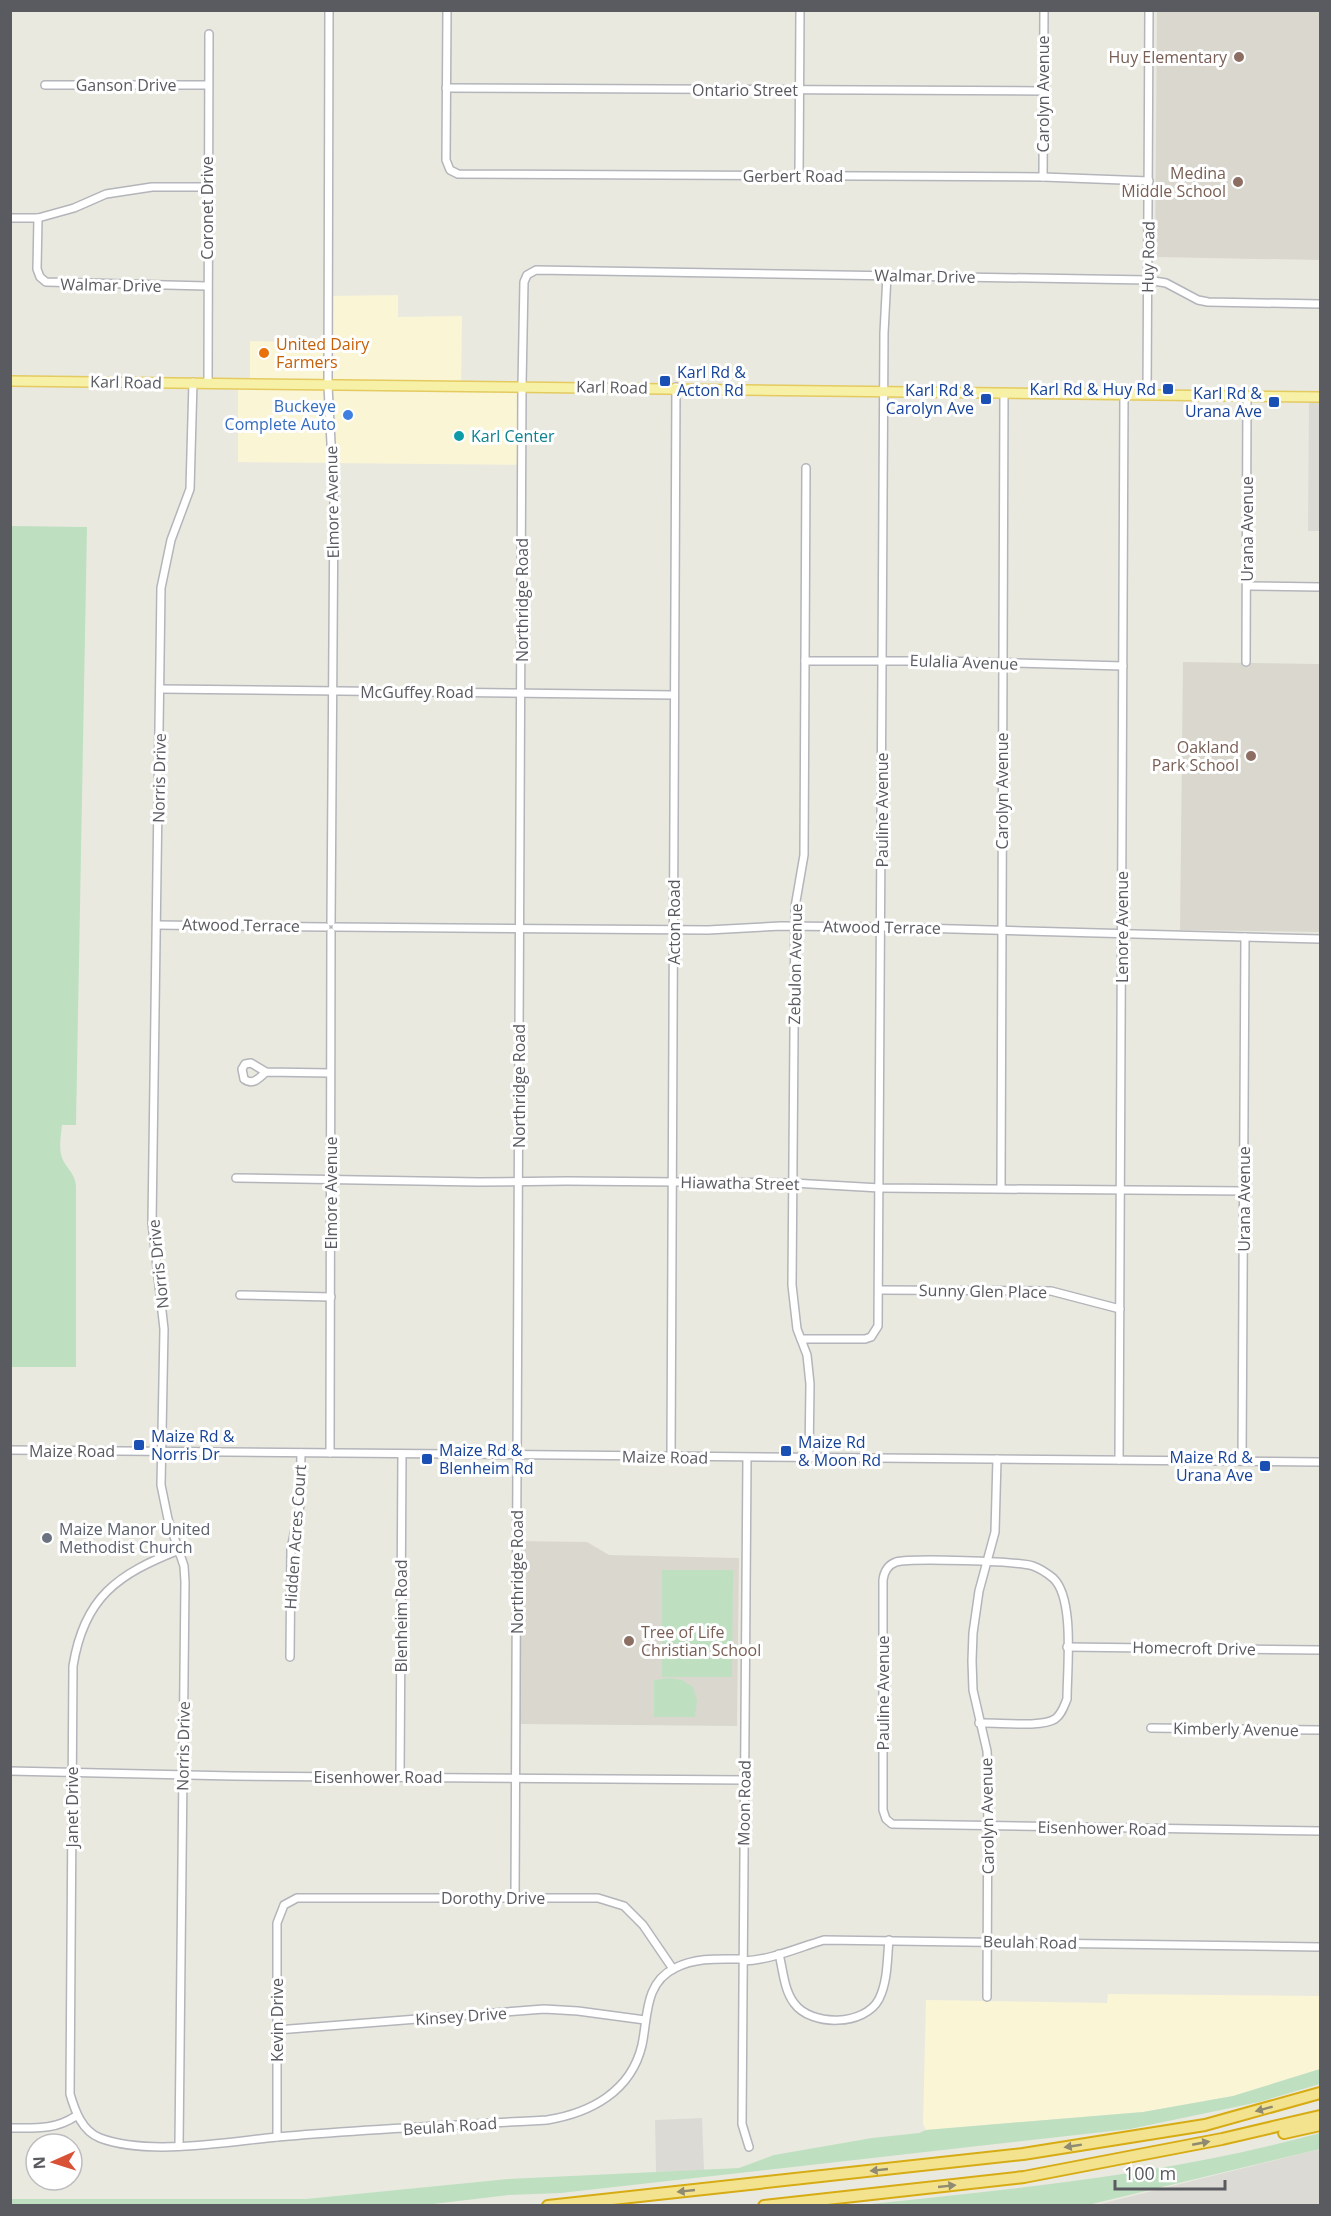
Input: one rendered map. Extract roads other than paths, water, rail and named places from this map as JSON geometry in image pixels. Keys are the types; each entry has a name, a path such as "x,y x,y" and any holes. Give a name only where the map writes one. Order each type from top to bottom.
{"highway":[{"path":"548,2205 1023,2154 1205,2125 1320,2094"},
{"path":"764,2205 1024,2177 1222,2139 1320,2116"},
{"path":"1222,2139 1254,2139 1320,2125"}],"main road":[{"name":"Karl Road","path":"10,381 522,385 1320,397"}],"street":[{"name":"Elmore Avenue","path":"328,10 328,383 334,498 330,1453"},
{"path":"446,88 447,10"},
{"path":"800,10 800,177"},
{"name":"Carolyn Avenue","path":"1043,177 1044,10"},
{"name":"Huy Road","path":"1147,395 1149,10"},
{"name":"Coronet Drive","path":"208,382 209,34"},
{"name":"Ganson Drive","path":"45,84 208,85"},
{"name":"Ontario Street","path":"446,88 1043,91"},
{"name":"Gerbert Road","path":"446,88 446,160 450,170 458,174 1043,177 1149,181"},
{"path":"10,218 38,218 74,208 106,194 152,187 208,187"},
{"name":"Walmar Drive","path":"38,218 37,269 40,277 46,282 207,286"},
{"name":"Walmar Drive","path":"526,275 536,270 1148,280 1166,283 1198,300 1208,302 1320,304"},
{"name":"Northridge Road","path":"515,1898 522,385 526,275"},
{"name":"Pauline Avenue","path":"801,1339 865,1339 871,1337 878,1326 886,275"},
{"name":"Norris Drive","path":"179,2146 185,1582 184,1566 161,1485 163,1306 156,1271 152,1223 161,588 171,540 190,489 193,382"},
{"name":"Acton Road","path":"671,1456 676,387"},
{"name":"Carolyn Avenue","path":"1000,1188 1004,393"},
{"name":"Lenore Avenue","path":"1119,1460 1124,395"},
{"name":"Urana Avenue","path":"1246,662 1247,396"},
{"name":"Zebulon Avenue","path":"806,468 804,855 795,898 794,926 792,1285 797,1329 807,1355 810,1384 809,1458"},
{"path":"1247,586 1320,586"},
{"name":"Eulalia Avenue","path":"805,661 882,660 1123,666"},
{"name":"McGuffey Road","path":"160,689 674,694"},
{"name":"Atwood Terrace","path":"157,925 674,929 794,926 881,927 1320,939"},
{"name":"Urana Avenue","path":"1242,1461 1245,937"},
{"path":"266,1072 330,1073"},
{"name":"Hiawatha Street","path":"236,1178 479,1182 793,1183 880,1188 1244,1191"},
{"name":"Sunny Glen Place","path":"879,1290 1051,1291 1120,1309"},
{"path":"240,1295 331,1297"},
{"name":"Maize Road","path":"10,1450 1320,1462"},
{"name":"Hidden Acres Court","path":"290,1657 291,1550 300,1505 301,1453"},
{"name":"Blenheim Road","path":"400,1777 402,1454"},
{"name":"Moon Road","path":"747,1458 742,2124 749,2147"},
{"name":"Carolyn Avenue","path":"987,1997 988,1768 987,1751 973,1690 973,1633 979,1591 995,1532 997,1459"},
{"name":"Janet Drive","path":"76,2116 70,2094 73,1666 76,1646 92,1609 110,1588 124,1576 145,1564 179,1550"},
{"name":"Pauline Avenue","path":"886,1819 883,1815 882,1799 883,1580 887,1568 901,1561 988,1562"},
{"path":"979,1723 1042,1723 1054,1719 1063,1711 1067,1699 1067,1611 1063,1594 1054,1579 1035,1566 1012,1562 988,1562"},
{"name":"Homecroft Drive","path":"1067,1647 1320,1650"},
{"name":"Kimberly Avenue","path":"1151,1728 1320,1730"},
{"name":"Eisenhower Road","path":"10,1772 183,1776 745,1780"},
{"name":"Eisenhower Road","path":"886,1819 892,1824 899,1825 1320,1831"},
{"name":"Dorothy Drive","path":"284,1905 290,1900 304,1898 598,1898 624,1906 644,1925 673,1968"},
{"name":"Kevin Drive","path":"277,2138 277,1923 284,1905"},
{"name":"Beulah Road","path":"76,2116 97,2137 124,2145 179,2146 546,2120 576,2114 611,2095 622,2084 637,2059 642,2044 647,2006 652,1991 673,1968 704,1959 765,1959 824,1940 1320,1947"},
{"path":"779,1954 787,1987 794,2003 806,2015 830,2020 854,2017 867,2012 878,2001 884,1988 888,1940"},
{"name":"Kinsey Drive","path":"277,2030 544,2009 645,2020"},
{"path":"10,2128 49,2128 66,2123 76,2116"}],"place":[{"name":"Huy Elementary","path":"1239,57"},
{"name":"Medina Middle School","path":"1238,182"},
{"name":"United Dairy Farmers","path":"264,353"},
{"name":"Karl Rd & Acton Rd","path":"665,381"},
{"name":"Karl Rd & Huy Rd","path":"1168,389"},
{"name":"Karl Rd & Carolyn Ave","path":"986,399"},
{"name":"Karl Rd & Urana Ave","path":"1274,402"},
{"name":"Buckeye Complete Auto","path":"348,415"},
{"name":"Karl Center","path":"459,436"},
{"name":"Oakland Park School","path":"1251,756"},
{"name":"Maize Rd & Norris Dr","path":"139,1445"},
{"name":"Maize Rd & Moon Rd","path":"786,1451"},
{"name":"Maize Rd & Blenheim Rd","path":"427,1459"},
{"name":"Maize Rd & Urana Ave","path":"1265,1466"},
{"name":"Maize Manor United Methodist Church","path":"47,1538"},
{"name":"Tree of Life Christian School","path":"629,1641"}]}
